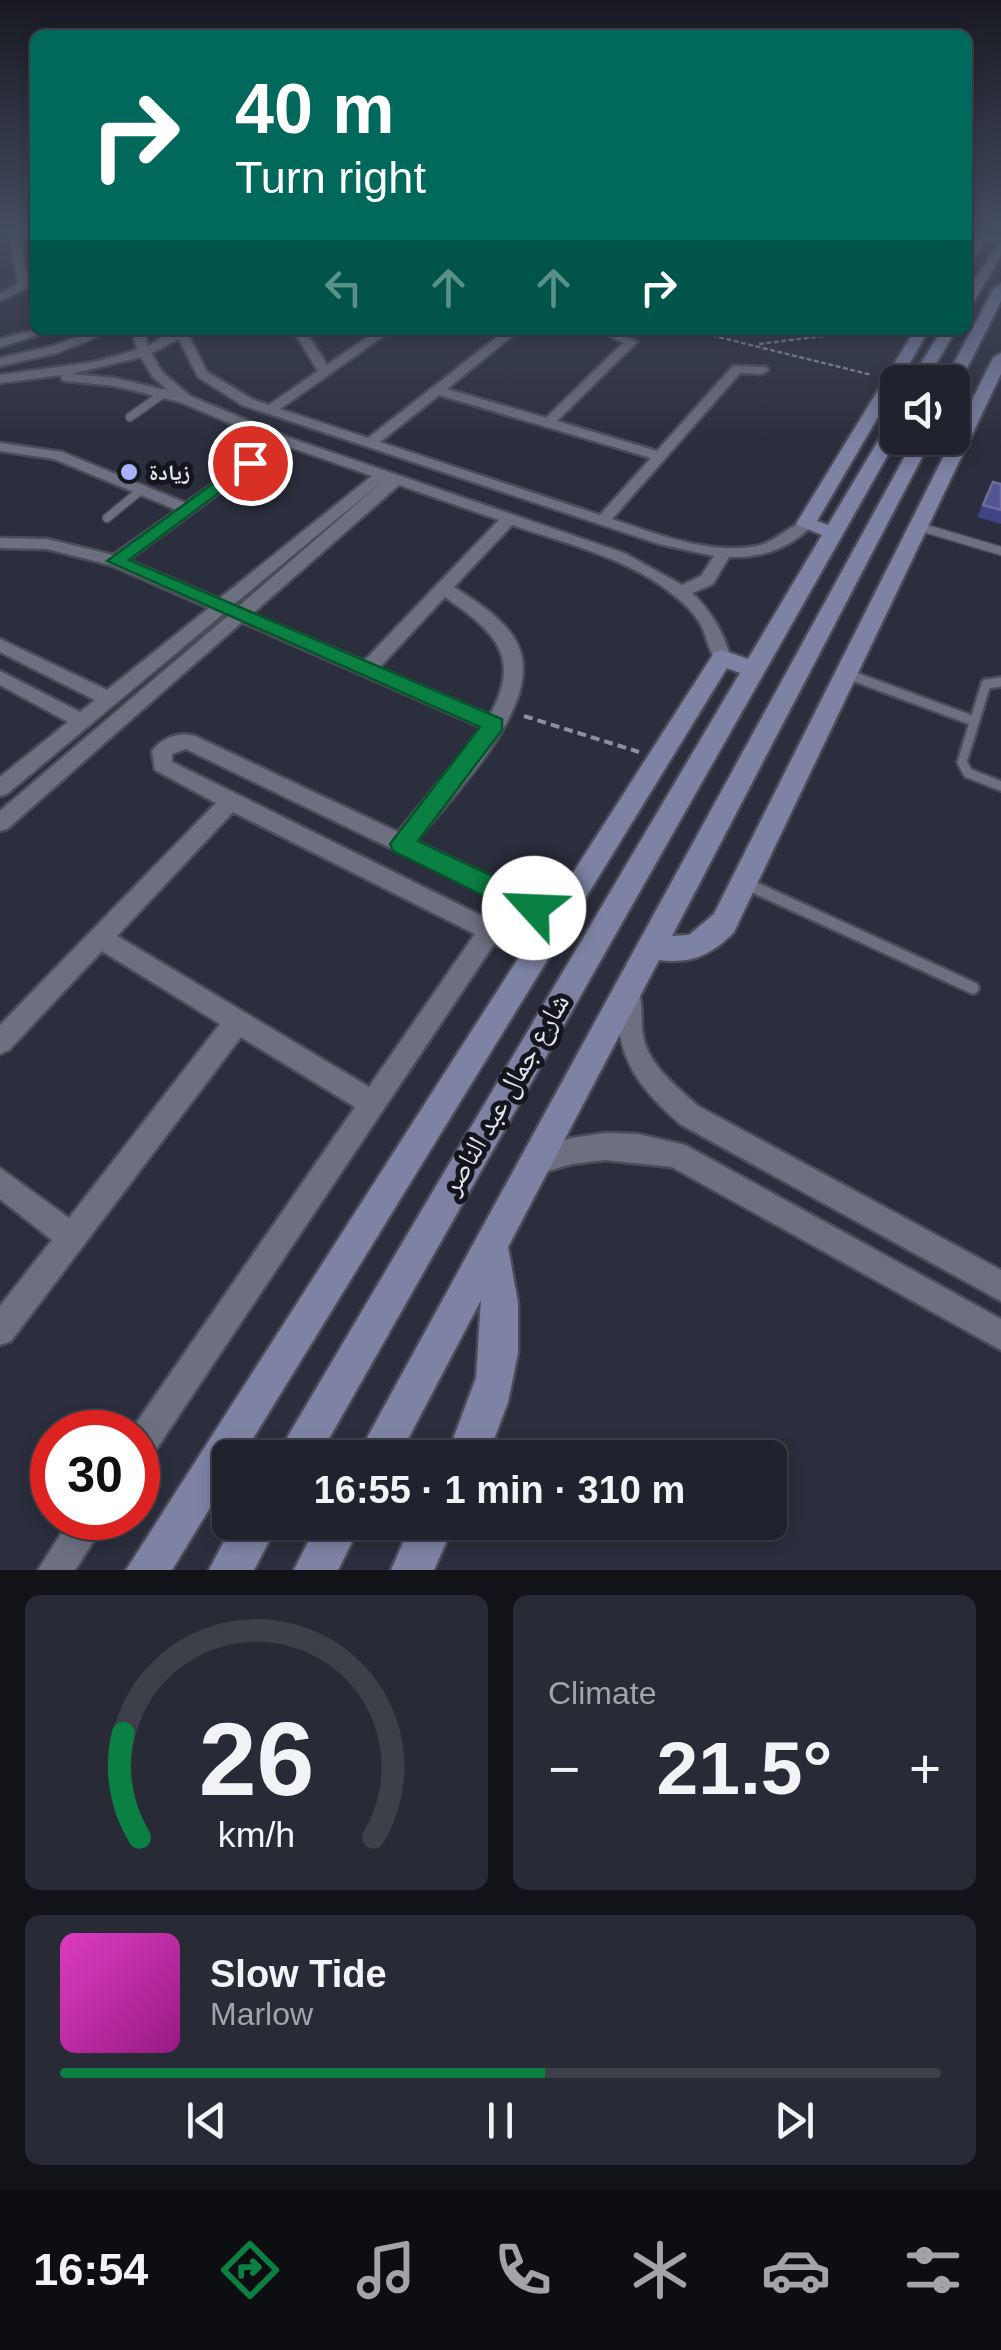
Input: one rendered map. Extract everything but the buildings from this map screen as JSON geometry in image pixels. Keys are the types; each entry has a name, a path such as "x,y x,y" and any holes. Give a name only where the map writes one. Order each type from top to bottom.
{"main road":[{"path":"963,365 982,336 995,302"},
{"path":"901,365 919,335"},
{"path":"928,365 947,335"},
{"path":"650,946 683,951 707,940 724,923 1001,358"},
{"path":"819,528 880,404"},
{"name":"شارع جمال عبد الناصر","path":"306,1440 737,663 819,528 880,445"},
{"name":"شارع جمال عبد الناصر","path":"386,1440 915,455"},
{"path":"147,1570 658,758 737,663"},
{"path":"473,1440 499,1368 504,1311 490,1245"},
{"path":"230,1570 248,1540"},
{"path":"316,1570 332,1540"},
{"path":"412,1570 426,1540"}],"street":[{"path":"0,343 30,335"},
{"path":"0,362 92,335"},
{"path":"139,335 157,374 185,399"},
{"path":"0,379 143,350 173,335"},
{"path":"183,335 194,363 214,384 270,410 602,521 722,554 765,549 819,528"},
{"path":"303,335 325,372"},
{"path":"270,410 379,335"},
{"path":"370,443 508,335"},
{"path":"548,423 631,340 618,335"},
{"path":"22,358 29,366 28,376"},
{"path":"602,521 738,368 762,370"},
{"path":"28,376 102,380 185,399 282,440 618,556 682,592 710,622 737,663"},
{"path":"437,390 660,456"},
{"path":"116,561 282,440"},
{"path":"0,447 57,454 188,509"},
{"path":"0,788 218,606 390,476"},
{"path":"0,824 242,616 390,476"},
{"path":"366,670 510,518"},
{"path":"0,543 46,544 116,561 366,670 500,718"},
{"path":"682,592 715,572 722,554"},
{"path":"402,844 500,718 514,683 513,657 500,633 444,588"},
{"path":"0,645 108,698"},
{"path":"0,676 81,720"},
{"path":"534,953 162,766 162,751 188,741 556,918"},
{"path":"0,1042 231,801"},
{"path":"160,1417 512,898"},
{"path":"100,938 374,1104"},
{"path":"630,985 627,1034 650,1079 689,1115 1001,1286"},
{"path":"0,1330 238,1021"},
{"path":"535,1162 576,1147 626,1143 676,1154 1001,1336"},
{"path":"0,1182 72,1238"},
{"path":"55,1570 76,1540"}],"lane":[{"path":"130,417 164,393"},
{"path":"106,518 141,490"},
{"path":"920,526 1001,551"},
{"path":"847,674 974,721"},
{"path":"1001,682 986,684 962,766 1001,786"},
{"path":"744,883 973,988"}],"path":[{"path":"713,335 880,377"},
{"path":"754,344 829,335"},
{"path":"500,718 658,758"}],"place":[{"name":"زيادة","path":"129,472"}],"route":[{"path":"250,463 116,561 494,725 402,844 534,908"}]}
